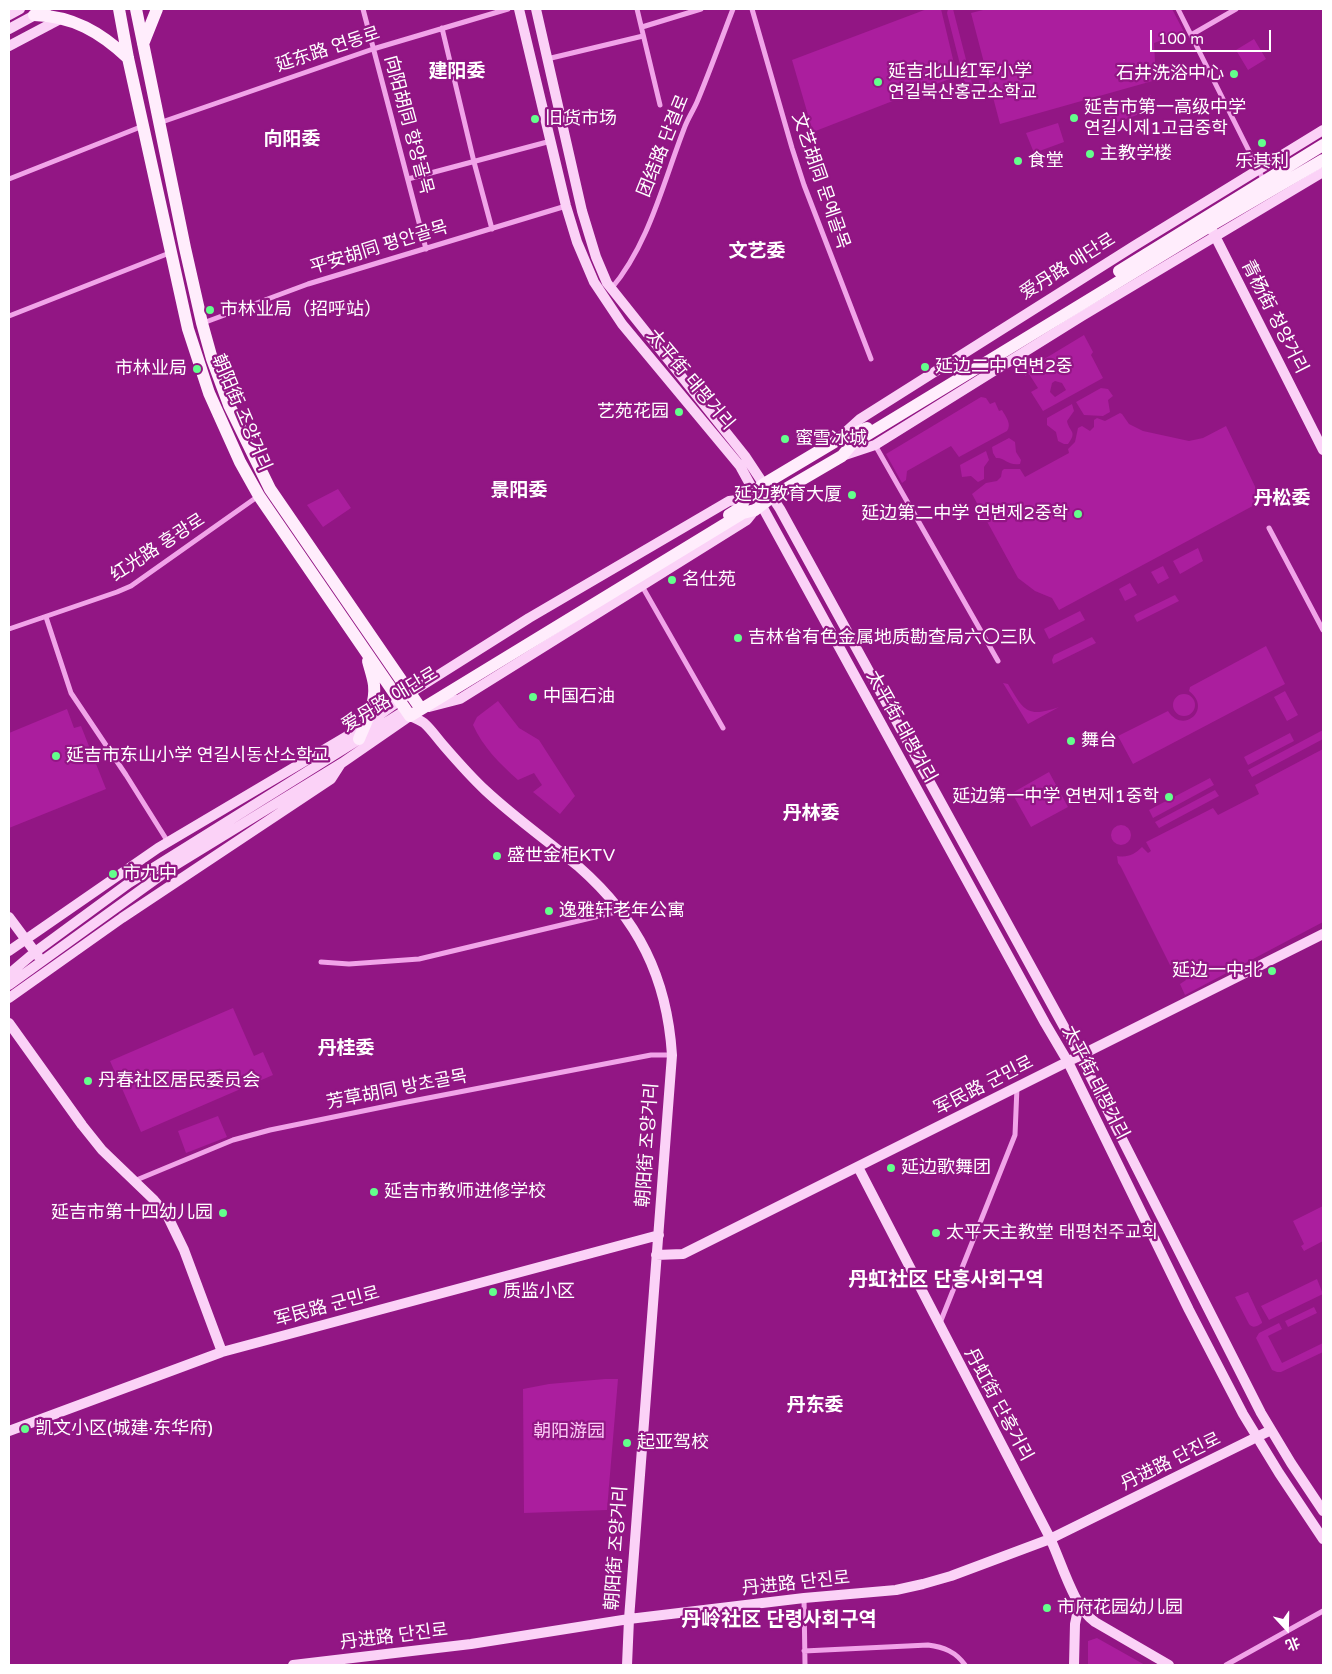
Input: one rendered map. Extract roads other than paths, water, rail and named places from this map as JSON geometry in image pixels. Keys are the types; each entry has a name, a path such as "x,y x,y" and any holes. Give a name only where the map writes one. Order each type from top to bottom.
{"main road":[{"name":"朝阳街 조양거리","path":"119,9 128,58 188,329 209,393 240,462 259,496 365,651 410,705"},
{"name":"朝阳街 조양거리","path":"136,9 202,323 212,359 229,405 270,489 410,705"},
{"path":"144,44 157,9"},
{"path":"34,15 62,18 85,27 97,33 128,58"},
{"name":"爱丹路 애단로","path":"410,705 740,508 749,495 764,484 836,441 865,430 1261,176 1323,145"},
{"name":"爱丹路 애단로","path":"410,705 742,513 758,508 842,456 852,444 1212,231 1323,160"},
{"path":"792,467 800,481"},
{"path":"359,739 370,712 374,691 374,683 365,651"}],"street":[{"path":"9,15 20,9"},
{"path":"9,28 46,9"},
{"name":"向阳胡同 향양골목","path":"362,9 426,249"},
{"name":"延东路 연동로","path":"159,123 373,49 508,9"},
{"name":"太平街 태평거리","path":"519,9 566,206 584,262 601,295 622,324 740,466 749,495 758,508 1044,1023 1068,1062 1189,1310 1257,1438 1323,1539"},
{"name":"太平街 태평거리","path":"536,9 587,229 596,257 611,289 745,456 792,529 1080,1056 1271,1430 1323,1511"},
{"path":"637,9 660,105"},
{"path":"642,28 700,9"},
{"name":"团结路 단결로","path":"611,289 620,278 642,240 684,128 720,46 733,9"},
{"name":"文艺胡同 문예골목","path":"752,9 804,185 871,359"},
{"path":"1178,9 1261,176"},
{"path":"1191,35 1236,9"},
{"path":"9,46 62,18"},
{"path":"442,28 492,228"},
{"path":"547,59 643,36"},
{"path":"9,179 143,126"},
{"name":"爱丹路 애단로","path":"1261,176 1323,130"},
{"path":"408,179 551,142"},
{"name":"爱丹路 애단로","path":"842,456 875,445 1074,321 1212,231 1323,172"},
{"name":"平安胡同 평안골목","path":"202,323 308,284 566,206"},
{"name":"青杨街 청양거리","path":"1212,231 1323,450"},
{"path":"9,316 172,252"},
{"path":"875,445 998,661"},
{"name":"红光路 홍광로","path":"9,629 131,586 259,496"},
{"name":"爱丹路 애단로","path":"9,952 168,842 364,726 410,705 460,699 747,520 758,508"},
{"path":"1268,528 1323,630"},
{"path":"642,586 723,728"},
{"path":"46,617 71,693 168,842"},
{"name":"爱丹路 애단로","path":"9,985 38,956 129,883 410,705"},
{"name":"爱丹路 애단로","path":"9,974 174,866 342,762 410,705"},
{"name":"朝阳街 조양거리","path":"410,705 468,774 579,868 621,911 642,944 658,982 670,1025 672,1055 627,1665"},
{"name":"爱丹路 애단로","path":"9,998 122,918 331,779 342,762"},
{"path":"321,962 349,964 419,959 621,911"},
{"path":"9,917 49,970"},
{"name":"军民路 군민로","path":"656,1255 683,1254 1323,934"},
{"path":"9,1023 102,1150 153,1199 168,1217 184,1250 222,1352"},
{"name":"芳草胡同 방초골목","path":"134,1181 233,1140 270,1130 652,1055 672,1055"},
{"path":"939,1326 1015,1134 1017,1087"},
{"name":"丹虹街 단홍거리","path":"858,1167 1050,1539 1079,1605"},
{"name":"军民路 군민로","path":"9,1431 222,1352 659,1235"},
{"name":"丹进路 단진로","path":"293,1665 471,1644 629,1619 804,1598 896,1590 924,1584 951,1576 1050,1539 1271,1430"},
{"path":"804,1598 805,1665"},
{"path":"1074,1665 1075,1624 1079,1605"},
{"path":"1079,1605 1089,1618 1169,1665"},
{"path":"1226,1665 1323,1611"},
{"path":"804,1651 928,1645 951,1651 965,1665"}],"place":[{"name":"石井洗浴中心","path":"1234,74"},
{"name":"延吉北山红军小学 연길북산홍군소학교","path":"878,82"},
{"name":"延吉市第一高级中学 연길시제1고급중학","path":"1074,118"},
{"name":"旧货市场","path":"535,119"},
{"name":"乐其利","path":"1262,143"},
{"name":"主教学楼","path":"1090,154"},
{"name":"食堂","path":"1018,161"},
{"name":"市林业局（招呼站）","path":"210,310"},
{"name":"延边二中 연변2중","path":"925,367"},
{"name":"市林业局","path":"197,369"},
{"name":"艺苑花园","path":"679,412"},
{"name":"蜜雪冰城","path":"785,439"},
{"name":"延边教育大厦","path":"852,495"},
{"name":"延边第二中学 연변제2중학","path":"1078,514"},
{"name":"名仕苑","path":"672,580"},
{"name":"吉林省有色金属地质勘查局六〇三队","path":"738,638"},
{"name":"中国石油","path":"533,697"},
{"name":"舞台","path":"1071,741"},
{"name":"延吉市东山小学 연길시동산소학교","path":"56,756"},
{"name":"延边第一中学 연변제1중학","path":"1169,797"},
{"name":"盛世金柜KTV","path":"497,856"},
{"name":"市九中","path":"113,874"},
{"name":"逸雅轩老年公寓","path":"549,911"},
{"name":"延边一中北","path":"1272,971"},
{"name":"丹春社区居民委员会","path":"88,1081"},
{"name":"延边歌舞团","path":"891,1168"},
{"name":"延吉市教师进修学校","path":"374,1192"},
{"name":"延吉市第十四幼儿园","path":"223,1213"},
{"name":"太平天主教堂 태평천주교회","path":"936,1233"},
{"name":"质监小区","path":"493,1292"},
{"name":"凯文小区(城建·东华府)","path":"25,1429"},
{"name":"起亚驾校","path":"627,1443"},
{"name":"市府花园幼儿园","path":"1047,1608"}],"district":[{"name":"建阳委","path":"457,72"},
{"name":"向阳委","path":"292,140"},
{"name":"文艺委","path":"757,252"},
{"name":"景阳委","path":"519,491"},
{"name":"丹松委","path":"1282,499"},
{"name":"丹林委","path":"811,814"},
{"name":"丹桂委","path":"346,1049"},
{"name":"丹虹社区 단홍사회구역","path":"946,1281"},
{"name":"丹东委","path":"815,1406"},
{"name":"丹岭社区 단령사회구역","path":"779,1621"}],"park label":[{"name":"朝阳游园","path":"569,1432"}]}
